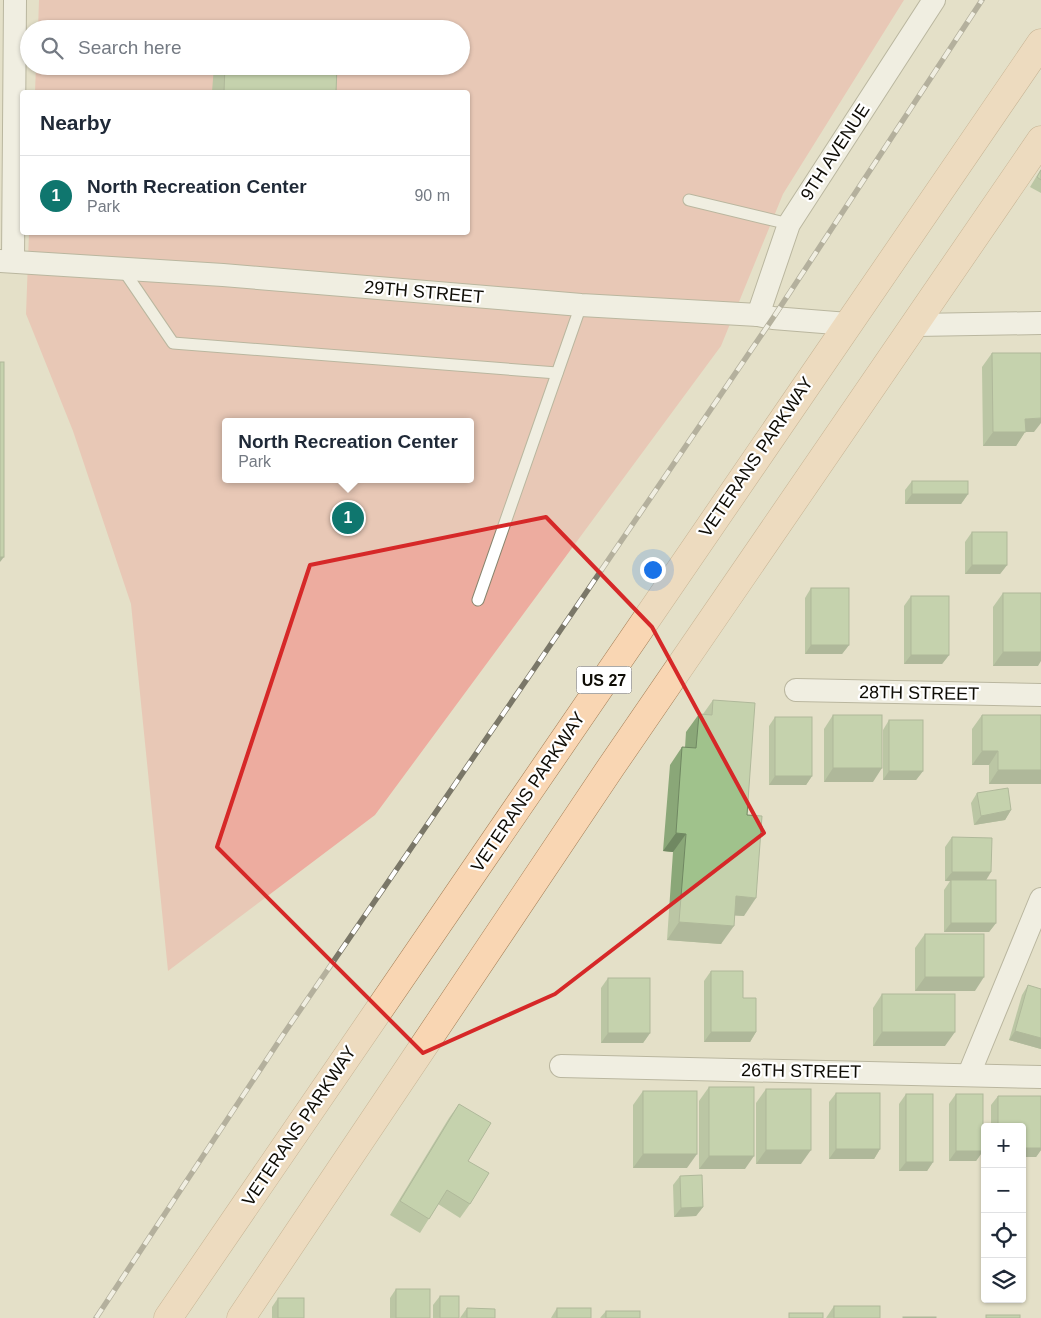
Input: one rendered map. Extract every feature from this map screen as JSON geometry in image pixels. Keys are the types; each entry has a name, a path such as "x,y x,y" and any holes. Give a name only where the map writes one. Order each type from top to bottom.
{"main road":[{"name":"VETERANS PARKWAY","path":"168,1318 1041,43"},
{"name":"US 27","path":"241,1318 611,767 916,325 1041,140"}],"street":[{"path":"6,261 15,0"},
{"name":"9TH AVENUE","path":"758,314 789,224 934,0"},
{"name":"29TH STREET","path":"6,261 122,268 581,305 758,314 772,318 848,324"},
{"path":"916,325 1041,323"},
{"name":"28TH STREET","path":"796,690 1041,696"},
{"path":"969,1074 1041,899"},
{"name":"26TH STREET","path":"561,1066 1041,1077"}],"lane":[{"path":"689,200 789,224"},
{"path":"122,268 173,343 557,373"},
{"path":"478,600 581,305"}],"highlighted area":[{"path":"546,517 652,627 764,833 555,994 423,1053 217,847 310,565"}],"shaded area":[{"path":"39,0 904,0 783,194 721,346 375,815 168,971 131,604 73,431 26,314 29,235 470,235 470,90 35,90 36,75 470,75 470,20 38,20"}],"building":[{"path":"225,75 337,75 336,90 224,90"},
{"path":"1041,170 1041,180 1037,177"},
{"path":"992,353 1041,353 1041,418 1025,419 1026,432 993,432"},
{"path":"0,362 4,362 4,557 0,557"},
{"path":"912,481 968,481 968,494 912,494"},
{"path":"972,532 1007,532 1007,565 972,565"},
{"path":"811,588 849,588 849,645 811,645"},
{"path":"1003,593 1041,593 1041,652 1003,652"},
{"path":"911,596 949,596 949,655 911,655"},
{"path":"713,700 755,703 747,815 762,816 756,898 736,896 734,926 679,922 686,834 676,833 682,747 696,748 699,714 712,715"},
{"path":"833,715 882,715 882,768 833,768"},
{"path":"982,715 1041,715 1041,770 998,770 998,751 982,751"},
{"path":"775,717 812,717 812,776 775,776"},
{"path":"889,720 923,720 923,771 889,771"},
{"path":"1008,788 1011,810 981,816 977,793"},
{"path":"952,837 992,838 991,872 952,872"},
{"path":"951,880 996,880 996,923 951,923"},
{"path":"925,934 984,934 984,977 925,977"},
{"path":"711,971 743,971 743,998 756,998 756,1032 711,1032"},
{"path":"608,978 650,978 650,1033 608,1033"},
{"path":"1028,985 1041,989 1041,1038 1015,1031"},
{"path":"882,994 955,994 955,1032 882,1032"},
{"path":"709,1087 754,1087 754,1156 709,1156"},
{"path":"766,1089 811,1089 811,1150 766,1150"},
{"path":"643,1091 697,1091 697,1154 643,1154"},
{"path":"836,1093 880,1093 880,1149 836,1149"},
{"path":"906,1094 933,1094 933,1162 906,1162"},
{"path":"956,1094 983,1094 981,1151 956,1151"},
{"path":"998,1096 1041,1096 1041,1148 1026,1148 1026,1123 998,1123"},
{"path":"459,1104 491,1123 468,1161 489,1173 470,1204 447,1190 429,1219 400,1201"},
{"path":"702,1175 703,1207 681,1208 680,1176"},
{"path":"396,1289 430,1289 430,1318 396,1318"},
{"path":"440,1296 459,1296 459,1318 440,1318"},
{"path":"278,1298 304,1298 304,1318 278,1318"},
{"path":"834,1306 880,1306 880,1318 834,1318"},
{"path":"467,1308 495,1309 495,1318 467,1318"},
{"path":"557,1308 591,1308 591,1318 557,1318"},
{"path":"606,1311 640,1311 640,1318 606,1318"},
{"path":"789,1313 823,1313 823,1318 789,1318"},
{"path":"986,1315 1020,1315 1020,1318 986,1318"},
{"path":"936,1317 936,1318 903,1318"}],"railway":[{"path":"96,1318 285,1032 773,318 982,0"}],"place":[{"name":"North Recreation Center","path":"348,518"}]}
